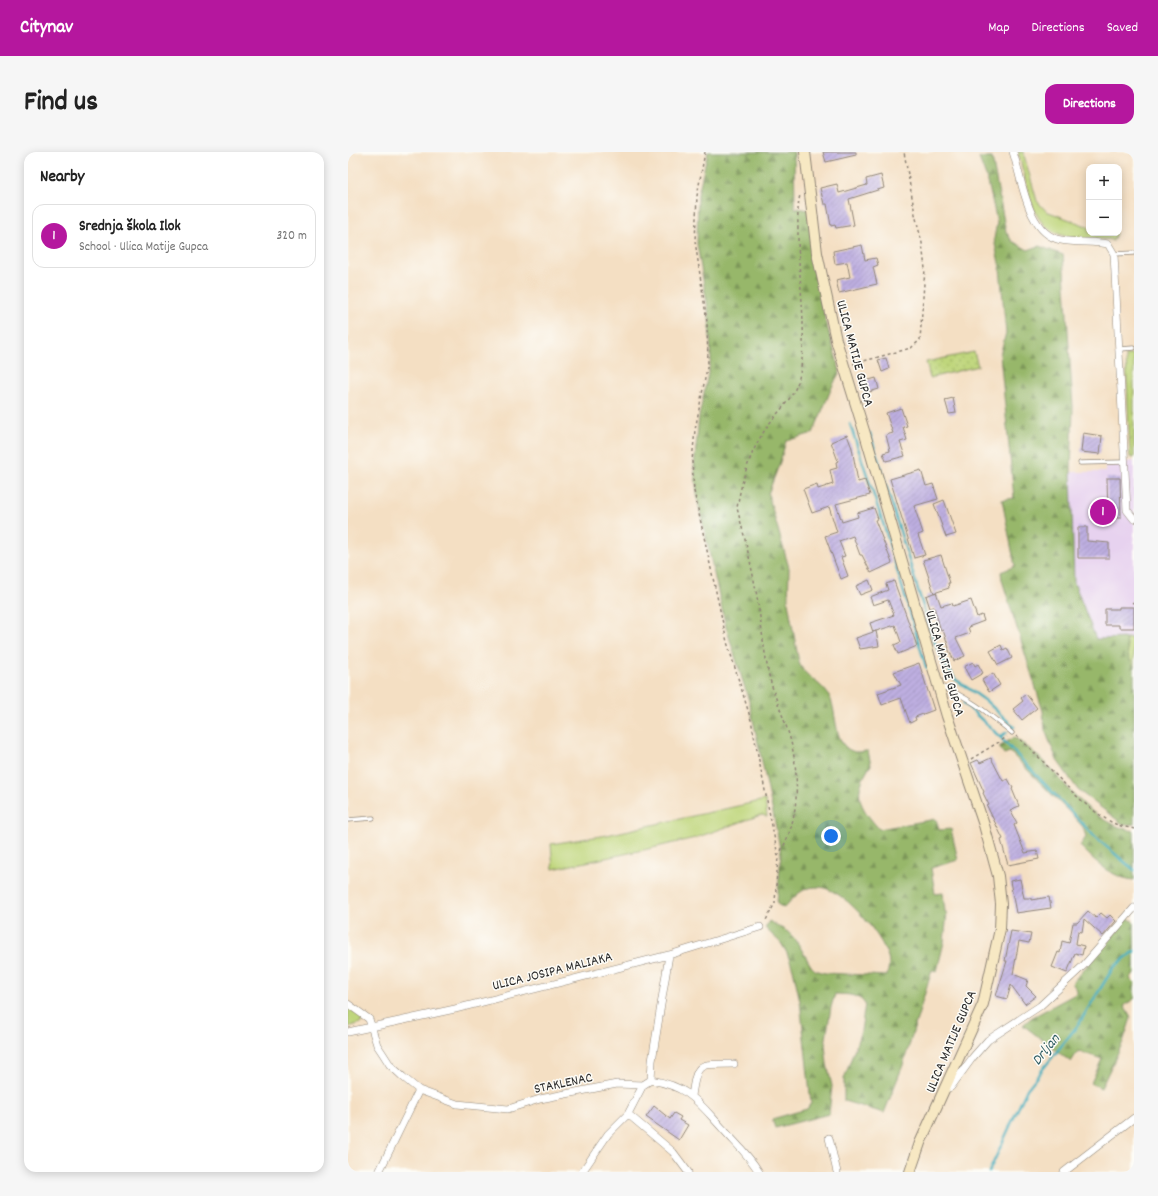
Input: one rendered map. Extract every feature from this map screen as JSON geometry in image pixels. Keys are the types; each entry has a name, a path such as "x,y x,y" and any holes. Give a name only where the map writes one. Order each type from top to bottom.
{"street":[{"name":"ULICA MATIJE GUPCA","path":"805,152 817,253 830,319 947,716 984,825 998,876 1001,904 1000,930 983,1004 946,1089 920,1143 910,1172"},
{"path":"1013,152 1031,215 1040,228 1060,240 1108,244 1114,254 1127,510 1134,519"},
{"path":"946,1089 951,1087 973,1057 988,1040 1040,1006 1084,965 1134,908"},
{"name":"ULICA JOSIPA MALIAKA","path":"348,1032 455,1009 669,955 760,928"},
{"path":"651,1080 652,1061 669,955"},
{"path":"348,1004 363,1014 372,1026"},
{"name":"STAKLENAC","path":"372,1026 377,1045 390,1065 419,1090 457,1104 508,1109 540,1099 617,1084 643,1085"},
{"path":"692,1096 695,1075 698,1069 703,1065 734,1064"},
{"path":"582,1172 608,1134 628,1114 643,1085 651,1080 664,1083 692,1096 750,1156 759,1172"},
{"path":"379,1172 419,1090"},
{"path":"628,1114 673,1152 688,1172"},
{"path":"1064,1172 1134,1118"},
{"path":"829,1138 837,1172"}],"lane":[{"path":"1114,254 1134,253"},
{"path":"1120,349 1134,348"},
{"path":"1080,464 1124,462"},
{"path":"939,685 953,690 978,705 1012,733"},
{"path":"348,820 373,818"}],"path":[{"path":"706,152 696,196 695,241 707,322 708,363 695,430 692,461 694,491 727,642 751,720 778,856 775,903 769,918 760,928"},
{"path":"843,366 911,348 920,340 925,269 922,243 915,214 904,152"},
{"path":"778,856 785,843 795,811 796,790 794,764 790,739 770,679 756,589 737,508 739,495 756,446 778,412 790,398 799,378 802,328 798,269 798,224 801,194"},
{"path":"1012,733 1034,751 1087,805 1114,823 1134,829"},
{"path":"963,764 1004,739"}],"shaded area":[{"path":"1134,461 1134,638 1096,639 1074,582 1071,472 1106,472 1106,466 1124,465 1124,462"}],"green space":[{"path":"708,152 794,152 795,208 810,210 821,301 840,371 813,433 786,441 768,494 789,568 788,602 799,663 808,676 821,686 828,694 831,700 838,734 841,741 846,747 854,752 868,751 871,765 861,783 860,798 862,806 872,821 879,829 936,819 939,830 951,829 958,860 931,868 935,894 943,893 945,912 947,913 944,942 937,971 932,970 903,1065 884,1113 844,1101 844,1079 861,1031 865,1004 856,996 835,994 831,1007 825,1045 827,1064 832,1086 829,1114 775,1128 772,1119 807,1109 811,1103 800,1001 793,969 787,953 781,943 765,928 769,921 788,932 796,940 811,966 815,970 825,973 887,976 889,962 878,936 860,913 849,902 837,894 826,889 811,887 798,894 784,908 777,904 781,854 776,827 749,701 726,627 698,502 694,467 699,417 711,359 709,315 697,244 698,194"},
{"path":"1018,152 1023,152 1037,201 1046,211 1086,226 1086,236 1115,236 1113,241 1109,239 1083,239 1064,236 1050,230 1041,221 1034,208"},
{"path":"979,158 992,158 1006,232 1012,241 1028,250 1039,246 1063,255 1073,407 1071,472 1074,582 1096,639 1126,638 1128,656 1134,668 1134,824 1124,825 1078,790 1057,760 1045,730 1043,711 1002,580 1001,572 1015,566 1002,500 1014,498 1000,355 1006,333 1000,268 994,239 997,222 988,182"},
{"path":"974,352 978,366 930,378 926,362"},
{"path":"1126,355 1134,355 1134,458 1130,457"},
{"path":"1126,638 1134,638 1134,668 1128,656"},
{"path":"1014,737 1038,756 1074,795 1095,814 1120,827 1134,831 1134,880 1118,876 1104,868 1080,846 1086,837 1083,827 1010,752 1004,754 999,747"},
{"path":"765,800 767,817 763,815 758,816 695,838 553,869 551,844 607,835"},
{"path":"1128,918 1134,922 1134,973 1130,979 1134,983 1134,999 1124,1006 1131,1018 1123,1042 1101,1088 1091,1083 1102,1059 1078,1051 1071,1062 1023,1025 1031,1018 1077,993 1077,990 1072,983"},
{"path":"348,1007 362,1016 361,1023 348,1027"}],"building":[{"path":"823,152 856,152 856,155 826,162"},
{"path":"881,175 884,188 849,199 854,225 836,228 835,225 831,226 827,204 824,204 820,188 837,184 839,193 867,185 866,179"},
{"path":"862,245 865,260 876,258 878,265 873,267 877,284 839,293 836,280 850,277 847,262 835,264 833,251"},
{"path":"886,358 889,369 882,372 878,360"},
{"path":"876,378 879,389 866,393 862,382"},
{"path":"953,398 956,413 949,414 945,400"},
{"path":"901,408 907,426 903,427 907,440 900,442 905,456 886,461 883,453 890,451 886,435 893,433 886,413"},
{"path":"1083,433 1102,436 1100,454 1081,452"},
{"path":"847,435 852,448 858,482 865,480 870,495 836,504 842,522 858,517 857,513 874,508 878,519 875,520 892,563 871,573 862,555 860,555 853,536 839,541 845,556 841,557 848,576 841,579 825,536 837,532 829,507 812,513 803,489 817,484 818,489 833,484 830,470 837,468 836,462 838,461 831,442"},
{"path":"921,470 926,486 933,484 938,499 914,506 923,533 918,535 925,555 914,558 890,479"},
{"path":"1107,478 1120,478 1121,518 1108,518"},
{"path":"944,500 956,534 946,537 934,504"},
{"path":"1078,527 1087,527 1087,541 1109,543 1109,558 1078,558"},
{"path":"941,555 950,583 948,583 949,588 934,593 923,560"},
{"path":"869,580 873,590 860,595 856,586"},
{"path":"894,581 917,646 898,654 894,645 901,642 895,625 873,632 870,623 894,615 888,600 873,605 870,597 888,590 886,584"},
{"path":"936,592 941,606 952,603 953,606 971,600 977,617 982,615 984,621 968,627 970,633 956,638 965,656 954,661 948,648 943,630 941,631 934,607 930,608 926,596"},
{"path":"1119,607 1134,607 1134,628 1119,628 1119,625 1105,625 1105,609 1119,609"},
{"path":"876,631 879,646 860,649 856,638"},
{"path":"1001,645 1003,650 1007,648 1012,658 998,665 990,651"},
{"path":"973,662 975,666 978,664 983,673 971,680 964,667"},
{"path":"919,663 934,710 915,717 916,720 910,723 901,698 882,705 878,693 901,685 894,672"},
{"path":"993,673 1000,685 989,692 982,680"},
{"path":"1026,694 1037,708 1022,720 1013,709 1023,701 1021,698"},
{"path":"991,758 1003,781 1008,779 1013,788 1012,789 1019,806 1010,810 1017,823 1014,825 1025,853 1037,851 1039,859 1008,865 1001,840 1003,839 987,806 989,805 971,763 978,760 980,763"},
{"path":"1020,879 1024,898 1031,898 1031,900 1049,897 1051,908 1016,913 1010,881"},
{"path":"1088,911 1096,918 1101,913 1107,918 1110,915 1116,921 1103,936 1084,919 1082,932 1078,931 1076,944 1084,946 1082,955 1075,953 1067,973 1052,967 1058,952 1060,953 1062,941 1069,943 1073,923 1077,923"},
{"path":"1011,931 1031,934 1029,943 1019,941 1013,974 1028,980 1026,986 1036,996 1025,1004 1011,985 1007,999 996,996 1007,961 1005,961"},
{"path":"654,1106 670,1119 674,1113 681,1117 679,1120 688,1125 679,1140 646,1117"}],"waterway":[{"path":"850,424 884,526 926,667 929,669"},
{"path":"870,433 933,639 946,666 955,679 986,701 1014,727 1012,728"},
{"path":"964,703 1000,737 1095,837 1134,870"},
{"path":"1000,737 1007,732"},
{"name":"Drljan","path":"989,1172 1027,1089 1078,1025 1113,968 1134,951"}],"place":[{"name":"Srednja škola Ilok","path":"1103,512"}]}
